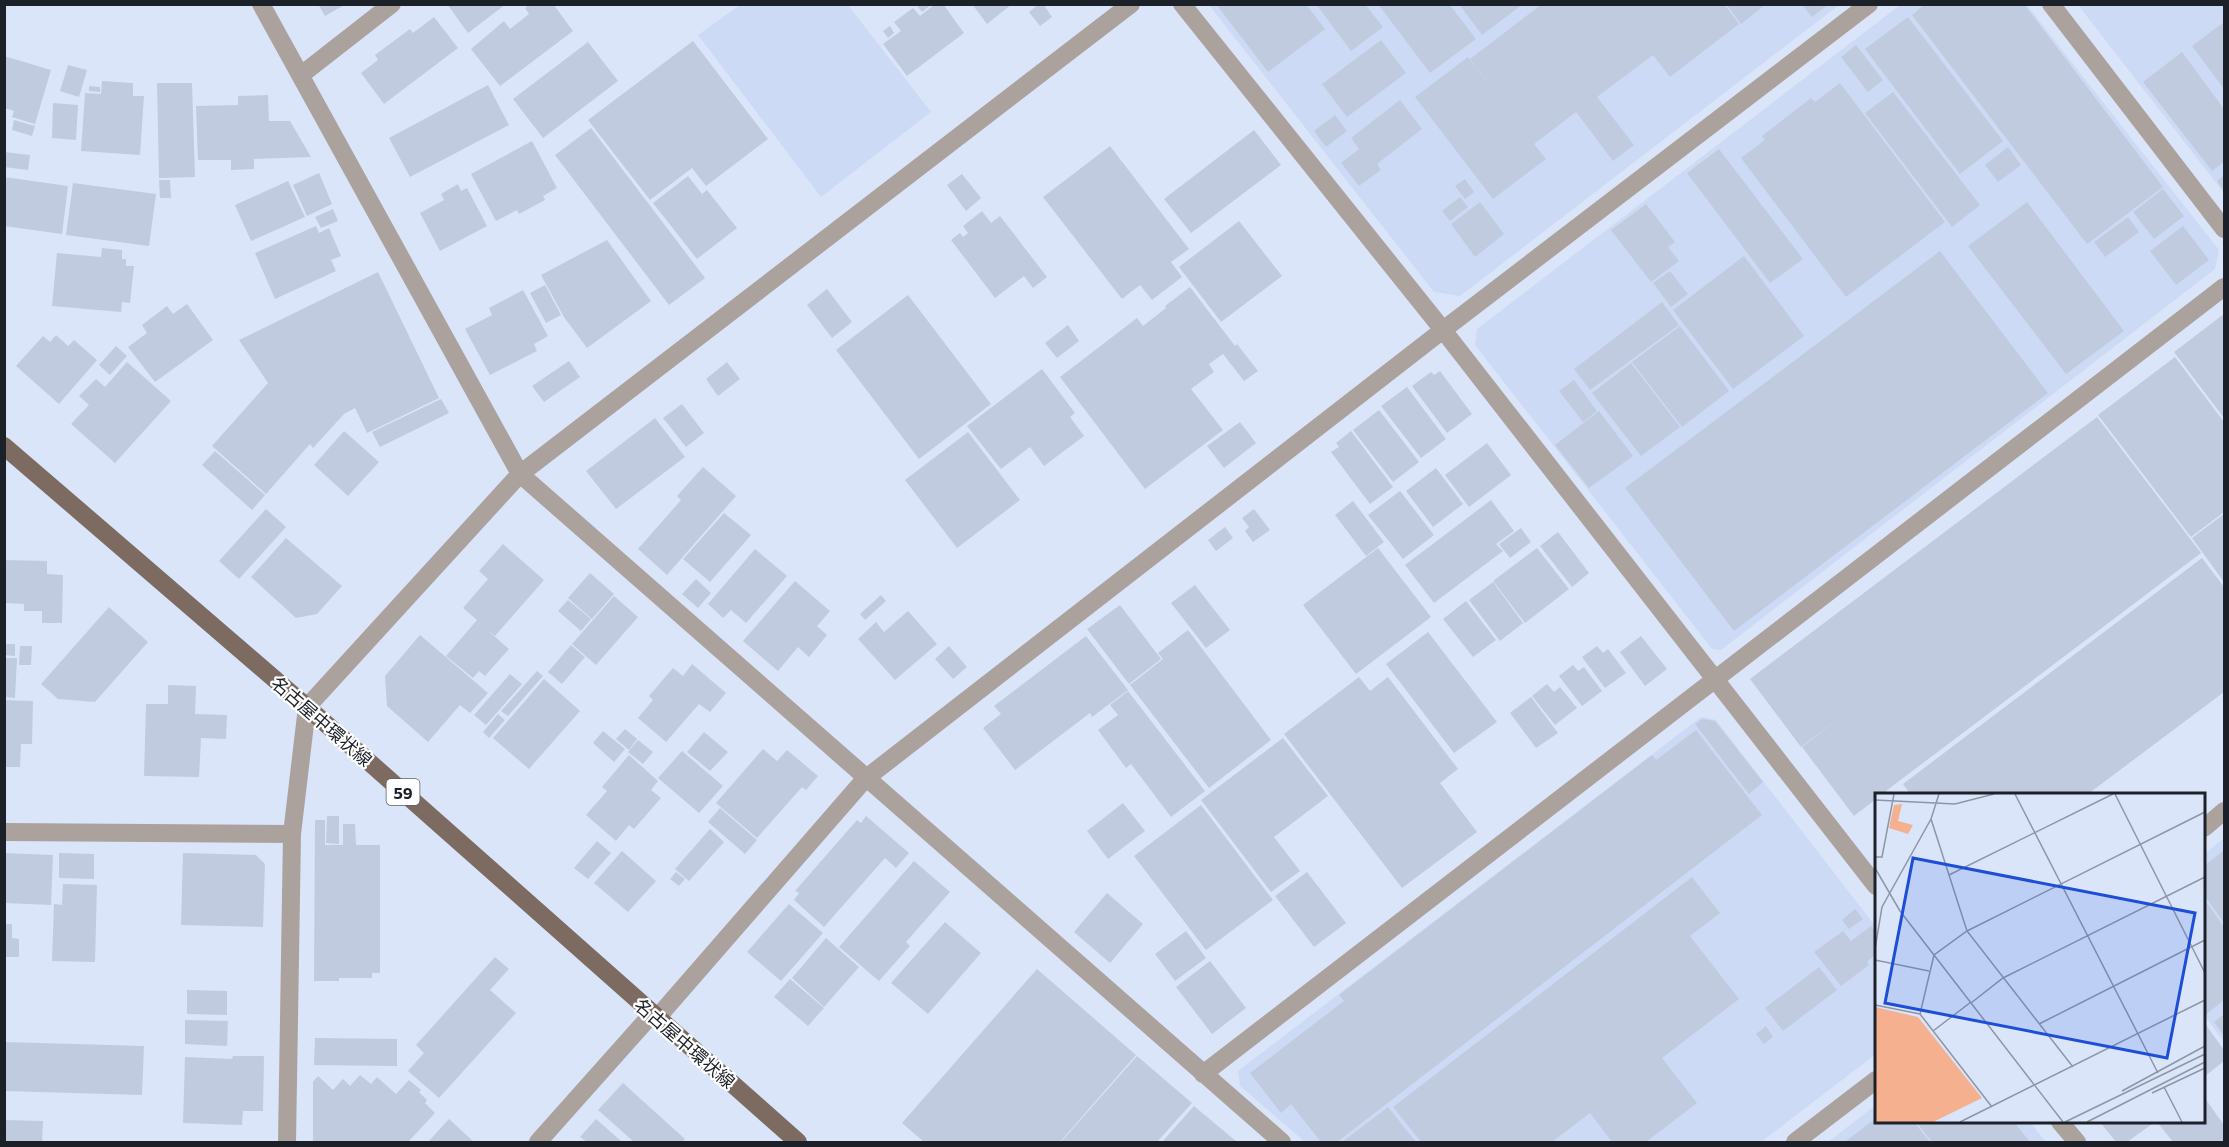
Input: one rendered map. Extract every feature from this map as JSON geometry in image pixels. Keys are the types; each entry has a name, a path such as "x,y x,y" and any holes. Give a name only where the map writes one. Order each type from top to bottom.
{"main road":[{"name":"名古屋中環状線","path":"4,446 307,707 798,1143"}],"street":[{"path":"261,4 520,474 1282,1143"},
{"path":"301,75 392,4"},
{"path":"287,1143 292,834 307,707 520,474 1131,4"},
{"path":"1182,4 1443,330 1875,885"},
{"path":"538,1143 865,779 1443,330 1869,4"},
{"path":"2051,4 2224,229"},
{"path":"1203,1074 2224,288"},
{"path":"2205,827 2224,812"},
{"path":"4,832 292,834"},
{"path":"1795,1143 1875,1081"},
{"path":"2062,1123 2077,1143"}],"shaded area":[{"path":"740,5 848,5 931,112 821,197 698,35"},
{"path":"1209,5 1839,5 1460,296 1434,292"},
{"path":"1900,5 2027,5 2219,250 2215,269 1721,650 1712,649 1475,345 1477,329"},
{"path":"2078,5 2224,5 2224,193"},
{"path":"1701,717 1716,720 1875,926 1875,1055 1761,1142 1305,1142 1240,1086 1238,1071"},
{"path":"2224,838 2224,1042 2207,1019 2205,1020 2205,853"},
{"path":"1875,1106 1875,1123 2031,1123 2046,1142 1828,1142"}],"building":[{"path":"318,4 346,4 325,16"},
{"path":"447,4 506,4 468,33"},
{"path":"530,4 553,4 573,31 500,86 471,49 504,21 510,29 529,14 525,8"},
{"path":"916,4 932,4 922,12"},
{"path":"935,4 943,4 964,33 907,76 883,44 901,31 894,22 913,8 920,16"},
{"path":"972,4 1012,4 987,24"},
{"path":"1039,4 1043,4 1052,17 1040,26 1029,12"},
{"path":"1216,4 1306,4 1325,29 1268,72"},
{"path":"1316,4 1365,4 1383,27 1351,51"},
{"path":"1378,4 1449,4 1476,39 1430,73"},
{"path":"1459,4 1523,4 1482,35"},
{"path":"1542,4 1724,4 1739,24 1670,77 1653,55 1597,97 1634,145 1613,161 1576,112 1534,144 1546,159 1493,199 1415,97 1468,57 1508,109 1470,59"},
{"path":"1726,4 1766,4 1741,24"},
{"path":"1802,4 1829,4 1812,17"},
{"path":"1925,4 2024,4 2163,187 2087,244 1912,15"},
{"path":"434,17 458,48 384,104 361,73 378,60 375,55 410,29 413,33"},
{"path":"1908,17 2003,141 1960,174 1865,49"},
{"path":"2224,22 2224,89 2192,46"},
{"path":"890,26 894,33 888,38 883,31"},
{"path":"1381,40 1406,73 1347,117 1322,84"},
{"path":"693,41 768,139 706,186 692,168 650,200 588,120"},
{"path":"588,42 618,81 543,138 513,99"},
{"path":"1856,45 1883,80 1868,92 1841,57"},
{"path":"2182,52 2224,109 2224,162 2212,171 2143,82"},
{"path":"4,56 51,70 35,124 12,117 14,111 4,108"},
{"path":"68,65 87,70 79,97 60,91"},
{"path":"102,81 133,83 133,96 144,96 140,155 81,151 85,93 101,94"},
{"path":"157,83 192,83 195,177 159,178"},
{"path":"1840,83 1945,222 1846,297 1741,158 1765,140 1762,136 1811,98 1815,102"},
{"path":"488,85 509,125 410,177 389,138"},
{"path":"89,86 100,87 100,92 89,91"},
{"path":"1893,92 1980,205 1952,227 1865,113"},
{"path":"268,95 269,121 290,121 311,157 254,159 254,169 231,170 231,160 198,160 196,106 238,105 238,96"},
{"path":"1400,100 1422,129 1377,164 1381,170 1359,186 1341,163 1359,149 1351,138"},
{"path":"53,103 78,105 76,140 52,138"},
{"path":"1335,115 1347,131 1326,147 1314,131"},
{"path":"14,120 35,126 32,136 12,130"},
{"path":"591,128 705,278 669,305 555,155"},
{"path":"1254,130 1281,165 1191,233 1164,199"},
{"path":"532,141 557,188 543,196 545,200 519,214 517,210 496,221 471,174"},
{"path":"1110,146 1189,249 1171,262 1182,277 1152,300 1140,285 1122,299 1043,197"},
{"path":"2008,147 2021,165 1998,182 1985,165"},
{"path":"1719,149 1803,259 1770,283 1687,173"},
{"path":"4,152 30,155 28,170 4,167"},
{"path":"319,173 332,204 307,216 293,185"},
{"path":"962,174 981,198 966,211 947,185"},
{"path":"2224,175 2224,191 2217,181"},
{"path":"688,176 702,194 707,190 737,228 697,259 653,203"},
{"path":"4,177 68,186 62,234 4,226"},
{"path":"1465,179 1474,192 1465,199 1455,186"},
{"path":"159,180 170,180 171,198 160,198"},
{"path":"288,181 305,217 251,241 235,205"},
{"path":"73,183 156,194 149,246 66,235"},
{"path":"458,184 461,191 467,188 487,226 440,251 420,213 444,200 441,194"},
{"path":"2163,189 2184,216 2154,239 2133,212"},
{"path":"1460,197 1468,207 1450,221 1442,211"},
{"path":"1480,202 1504,234 1475,257 1451,224"},
{"path":"2027,202 2124,331 2066,374 1968,246"},
{"path":"1646,204 1675,242 1668,247 1679,261 1651,282 1611,230"},
{"path":"333,209 338,221 321,228 315,217"},
{"path":"982,211 991,223 1000,216 1047,277 1033,288 1024,276 995,298 951,240 960,233 963,237 968,233 963,226"},
{"path":"2128,217 2139,232 2105,257 2094,242"},
{"path":"1239,221 1282,276 1221,322 1179,267"},
{"path":"316,226 319,233 329,228 341,256 331,260 336,271 275,299 255,253"},
{"path":"2183,226 2209,260 2176,285 2150,251"},
{"path":"607,240 651,301 587,348 564,317 541,275"},
{"path":"102,248 122,250 122,259 126,259 126,266 134,266 130,303 122,302 121,312 52,306 57,253 101,257"},
{"path":"1940,251 2048,393 1734,631 1625,488"},
{"path":"1744,256 1804,336 1733,389 1673,310"},
{"path":"1670,271 1688,294 1671,307 1653,283"},
{"path":"378,272 439,398 367,433 355,408 344,414 313,448 310,444 266,494 212,446 268,383 239,340"},
{"path":"545,285 561,315 546,323 530,293"},
{"path":"1190,287 1235,346 1237,344 1258,371 1244,381 1223,354 1209,364 1214,372 1191,389 1223,430 1145,489 1060,377 1137,318 1143,326"},
{"path":"827,289 852,322 832,338 807,305"},
{"path":"523,290 548,336 534,344 537,351 490,375 465,329 492,315 489,308"},
{"path":"908,295 991,404 919,459 836,350"},
{"path":"1662,302 1679,325 1590,390 1574,369"},
{"path":"187,304 213,340 155,382 128,347 147,333 142,325 167,306 173,314"},
{"path":"2224,314 2224,418 2174,352"},
{"path":"1068,325 1079,341 1057,358 1045,343"},
{"path":"1680,326 1729,391 1682,427 1632,362"},
{"path":"56,335 68,346 74,340 97,360 59,404 16,366 43,336 50,342"},
{"path":"116,346 127,356 110,375 99,365"},
{"path":"2175,357 2224,422 2224,512 2191,537 2098,415"},
{"path":"569,361 580,377 544,402 532,386"},
{"path":"127,362 171,401 115,463 71,424 89,405 79,396 96,379 105,387"},
{"path":"727,362 740,379 718,396 706,379"},
{"path":"1631,363 1680,427 1641,456 1592,393"},
{"path":"1042,369 1075,413 1070,417 1084,436 1044,466 1030,447 1001,469 967,426"},
{"path":"1440,371 1472,414 1447,433 1412,386 1431,372 1434,375"},
{"path":"1574,380 1597,411 1583,422 1559,391"},
{"path":"1407,387 1446,439 1421,458 1381,406"},
{"path":"441,399 449,413 380,447 372,432"},
{"path":"682,404 704,433 686,447 663,418"},
{"path":"1379,410 1419,462 1393,482 1353,430"},
{"path":"1599,411 1633,456 1589,488 1555,445"},
{"path":"2097,417 2201,553 1883,793 1875,793 1875,800 1854,816 1802,747 1840,717 1801,747 1750,679"},
{"path":"655,418 685,457 616,509 586,471"},
{"path":"1240,422 1256,443 1224,468 1207,446"},
{"path":"344,431 379,462 348,496 314,465"},
{"path":"1351,431 1393,487 1370,504 1331,452 1339,447 1336,443"},
{"path":"968,432 1020,500 957,548 905,480"},
{"path":"1487,443 1511,475 1469,507 1445,475"},
{"path":"215,451 265,495 252,510 202,465"},
{"path":"703,467 736,496 667,575 638,549 681,500 677,496"},
{"path":"1436,468 1463,504 1433,527 1406,491"},
{"path":"1400,491 1434,535 1403,559 1368,515"},
{"path":"1491,500 1514,531 1496,544 1503,551 1434,603 1405,565"},
{"path":"1353,501 1384,542 1366,556 1335,515"},
{"path":"266,509 286,527 239,579 219,561"},
{"path":"1254,509 1270,530 1253,542 1245,531 1249,527 1242,518"},
{"path":"724,513 751,535 710,582 683,559"},
{"path":"2224,514 2224,582 2192,538"},
{"path":"1225,527 1233,538 1216,551 1208,540"},
{"path":"1521,528 1531,542 1510,558 1499,544"},
{"path":"1558,532 1589,573 1572,587 1540,546"},
{"path":"286,538 342,586 317,614 296,618 251,577"},
{"path":"503,544 544,580 495,636 485,628 509,649 485,676 479,671 473,678 446,656 477,620 463,608 488,579 479,571"},
{"path":"1378,548 1431,617 1356,674 1303,605"},
{"path":"1537,548 1569,589 1525,623 1493,581"},
{"path":"755,549 787,576 746,623 731,610 723,618 708,604"},
{"path":"2202,558 2224,587 2224,692 2089,793 1909,793 1903,784"},
{"path":"4,560 47,561 47,574 63,575 62,623 42,623 42,611 24,611 24,604 4,603"},
{"path":"590,573 614,594 592,619 568,598"},
{"path":"696,579 711,593 698,608 682,594"},
{"path":"795,581 830,611 817,626 827,635 809,657 798,647 778,671 743,641"},
{"path":"1493,582 1523,623 1500,641 1469,600"},
{"path":"1195,585 1230,630 1206,648 1171,603"},
{"path":"881,595 886,601 865,620 860,614"},
{"path":"614,596 638,617 596,665 572,644"},
{"path":"568,600 591,619 581,631 558,611"},
{"path":"1466,601 1496,640 1473,657 1443,619"},
{"path":"1120,605 1161,659 1129,684 1087,629"},
{"path":"109,607 148,642 95,702 58,699 41,684"},
{"path":"908,611 937,644 895,680 858,639 876,622 884,632"},
{"path":"1188,630 1271,740 1209,788 1130,685 1163,659 1158,653"},
{"path":"1428,632 1497,722 1454,753 1386,664"},
{"path":"420,635 488,693 470,713 460,705 428,742 387,706 385,676"},
{"path":"1086,636 1128,690 1092,717 1090,713 1015,770 983,728 1001,714 994,706"},
{"path":"1641,636 1667,669 1645,686 1620,652"},
{"path":"4,644 15,644 15,656 4,655"},
{"path":"571,645 585,657 562,684 548,672"},
{"path":"20,646 32,646 31,665 19,665"},
{"path":"949,646 967,667 953,679 935,659"},
{"path":"1597,646 1603,653 1608,649 1626,673 1605,688 1582,657"},
{"path":"4,658 17,658 15,698 4,697"},
{"path":"692,664 726,693 710,712 699,704 666,742 638,718 653,700 649,696 673,668 683,676"},
{"path":"1573,665 1578,671 1584,667 1602,691 1582,706 1559,676"},
{"path":"537,671 543,676 508,716 501,711"},
{"path":"510,674 522,684 486,725 474,715"},
{"path":"1359,677 1370,691 1388,677 1458,769 1440,783 1477,832 1402,888 1284,734"},
{"path":"544,679 580,711 529,769 493,738"},
{"path":"1547,684 1554,692 1560,687 1577,708 1555,725 1532,696"},
{"path":"168,685 196,686 195,714 227,715 226,739 201,738 199,777 144,776 146,704 168,704"},
{"path":"1128,691 1205,791 1171,817 1131,764 1126,768 1098,730 1118,715 1110,705"},
{"path":"1531,697 1558,733 1536,748 1510,713"},
{"path":"4,700 33,701 32,744 21,744 20,767 4,767"},
{"path":"498,714 505,720 489,738 483,732"},
{"path":"1702,719 1715,721 1763,782 1749,794 1695,724"},
{"path":"625,729 637,739 629,750 616,739"},
{"path":"1696,730 1762,815 1337,1142 1321,1142 1291,1104 1281,1113 1250,1073 1344,1001 1339,995 1652,755 1656,760"},
{"path":"603,731 625,749 614,762 593,743"},
{"path":"704,732 728,752 710,771 687,752"},
{"path":"1283,738 1328,796 1274,837 1300,871 1271,892 1201,800"},
{"path":"638,740 653,752 643,764 628,752"},
{"path":"763,749 777,761 787,750 818,776 806,790 802,787 757,838 716,803"},
{"path":"682,751 723,786 699,813 658,778"},
{"path":"629,755 658,781 651,790 661,798 634,829 629,825 616,841 586,815 607,791 602,787"},
{"path":"1123,803 1145,831 1108,859 1087,831"},
{"path":"1201,805 1273,900 1206,950 1134,856"},
{"path":"720,808 757,840 745,854 708,822"},
{"path":"327,816 339,816 339,844 326,843"},
{"path":"866,816 909,853 896,868 885,858 824,927 794,900 799,893 795,891 857,820 861,823"},
{"path":"315,820 325,820 325,845 343,845 343,824 355,824 356,845 380,845 380,973 372,973 372,978 314,981"},
{"path":"710,829 724,842 689,881 675,869"},
{"path":"597,841 611,853 588,879 574,868"},
{"path":"2224,850 2224,923 2205,896 2205,865"},
{"path":"622,851 656,881 628,912 594,883"},
{"path":"4,853 53,855 51,905 4,903"},
{"path":"59,853 94,854 94,879 59,878"},
{"path":"183,853 256,855 265,864 263,927 181,925"},
{"path":"914,861 950,892 906,942 910,946 879,981 839,947"},
{"path":"676,872 685,879 679,886 670,879"},
{"path":"1307,872 1346,923 1314,947 1275,896"},
{"path":"1692,877 1720,913 1690,936 1739,999 1662,1058 1697,1103 1646,1142 1612,1142 1590,1113 1552,1142 1421,1142 1393,1107"},
{"path":"63,884 97,885 95,962 52,961 54,904 62,905"},
{"path":"1107,893 1143,924 1110,963 1074,932"},
{"path":"2205,900 2224,927 2224,1000 2205,1015"},
{"path":"789,904 823,933 781,981 747,952"},
{"path":"1855,909 1863,919 1849,929 1842,920"},
{"path":"945,922 981,953 928,1014 891,983"},
{"path":"4,924 12,924 12,938 19,939 19,957 4,957"},
{"path":"1871,926 1875,932 1875,955 1867,962 1869,965 1841,986 1814,952 1843,931 1851,941"},
{"path":"1186,931 1206,958 1175,981 1155,954"},
{"path":"826,938 859,967 824,1007 792,978"},
{"path":"495,957 509,969 490,990 516,1013 439,1098 408,1071 424,1053 416,1045"},
{"path":"1210,961 1246,1008 1212,1034 1176,987"},
{"path":"1819,967 1837,990 1783,1031 1765,1008"},
{"path":"1037,969 1136,1055 1060,1142 924,1142 902,1123"},
{"path":"790,979 824,1008 808,1026 774,997"},
{"path":"187,990 227,991 227,1015 187,1014"},
{"path":"2224,1014 2224,1036 2214,1022"},
{"path":"185,1020 228,1021 227,1046 185,1044"},
{"path":"1766,1026 1773,1037 1764,1044 1756,1034"},
{"path":"2205,1026 2224,1050 2224,1061 2205,1076"},
{"path":"315,1038 397,1039 397,1066 314,1065"},
{"path":"4,1042 144,1046 142,1095 4,1091"},
{"path":"233,1056 264,1056 263,1111 243,1111 242,1125 183,1123 185,1057 232,1059"},
{"path":"1137,1056 1192,1103 1157,1142 1061,1142"},
{"path":"360,1075 371,1084 377,1077 396,1094 409,1080 421,1090 419,1092 427,1100 425,1103 435,1113 408,1142 313,1142 313,1082 318,1076 333,1090 343,1079 350,1086"},
{"path":"623,1083 685,1139 682,1142 634,1142 598,1110"},
{"path":"2205,1098 2224,1125 2224,1142 2173,1142 2158,1123 2205,1123"},
{"path":"1194,1106 1237,1142 1162,1142"},
{"path":"1388,1107 1416,1142 1342,1142"},
{"path":"449,1119 474,1142 428,1142"},
{"path":"596,1119 622,1142 587,1142 580,1137"},
{"path":"1875,1119 1875,1123 1915,1123 1930,1142 1845,1142"},
{"path":"4,1120 43,1121 42,1142 4,1142"},
{"path":"1917,1123 2015,1123 2030,1142 1932,1142"},
{"path":"2101,1123 2154,1123 2127,1142 2116,1142"}]}
